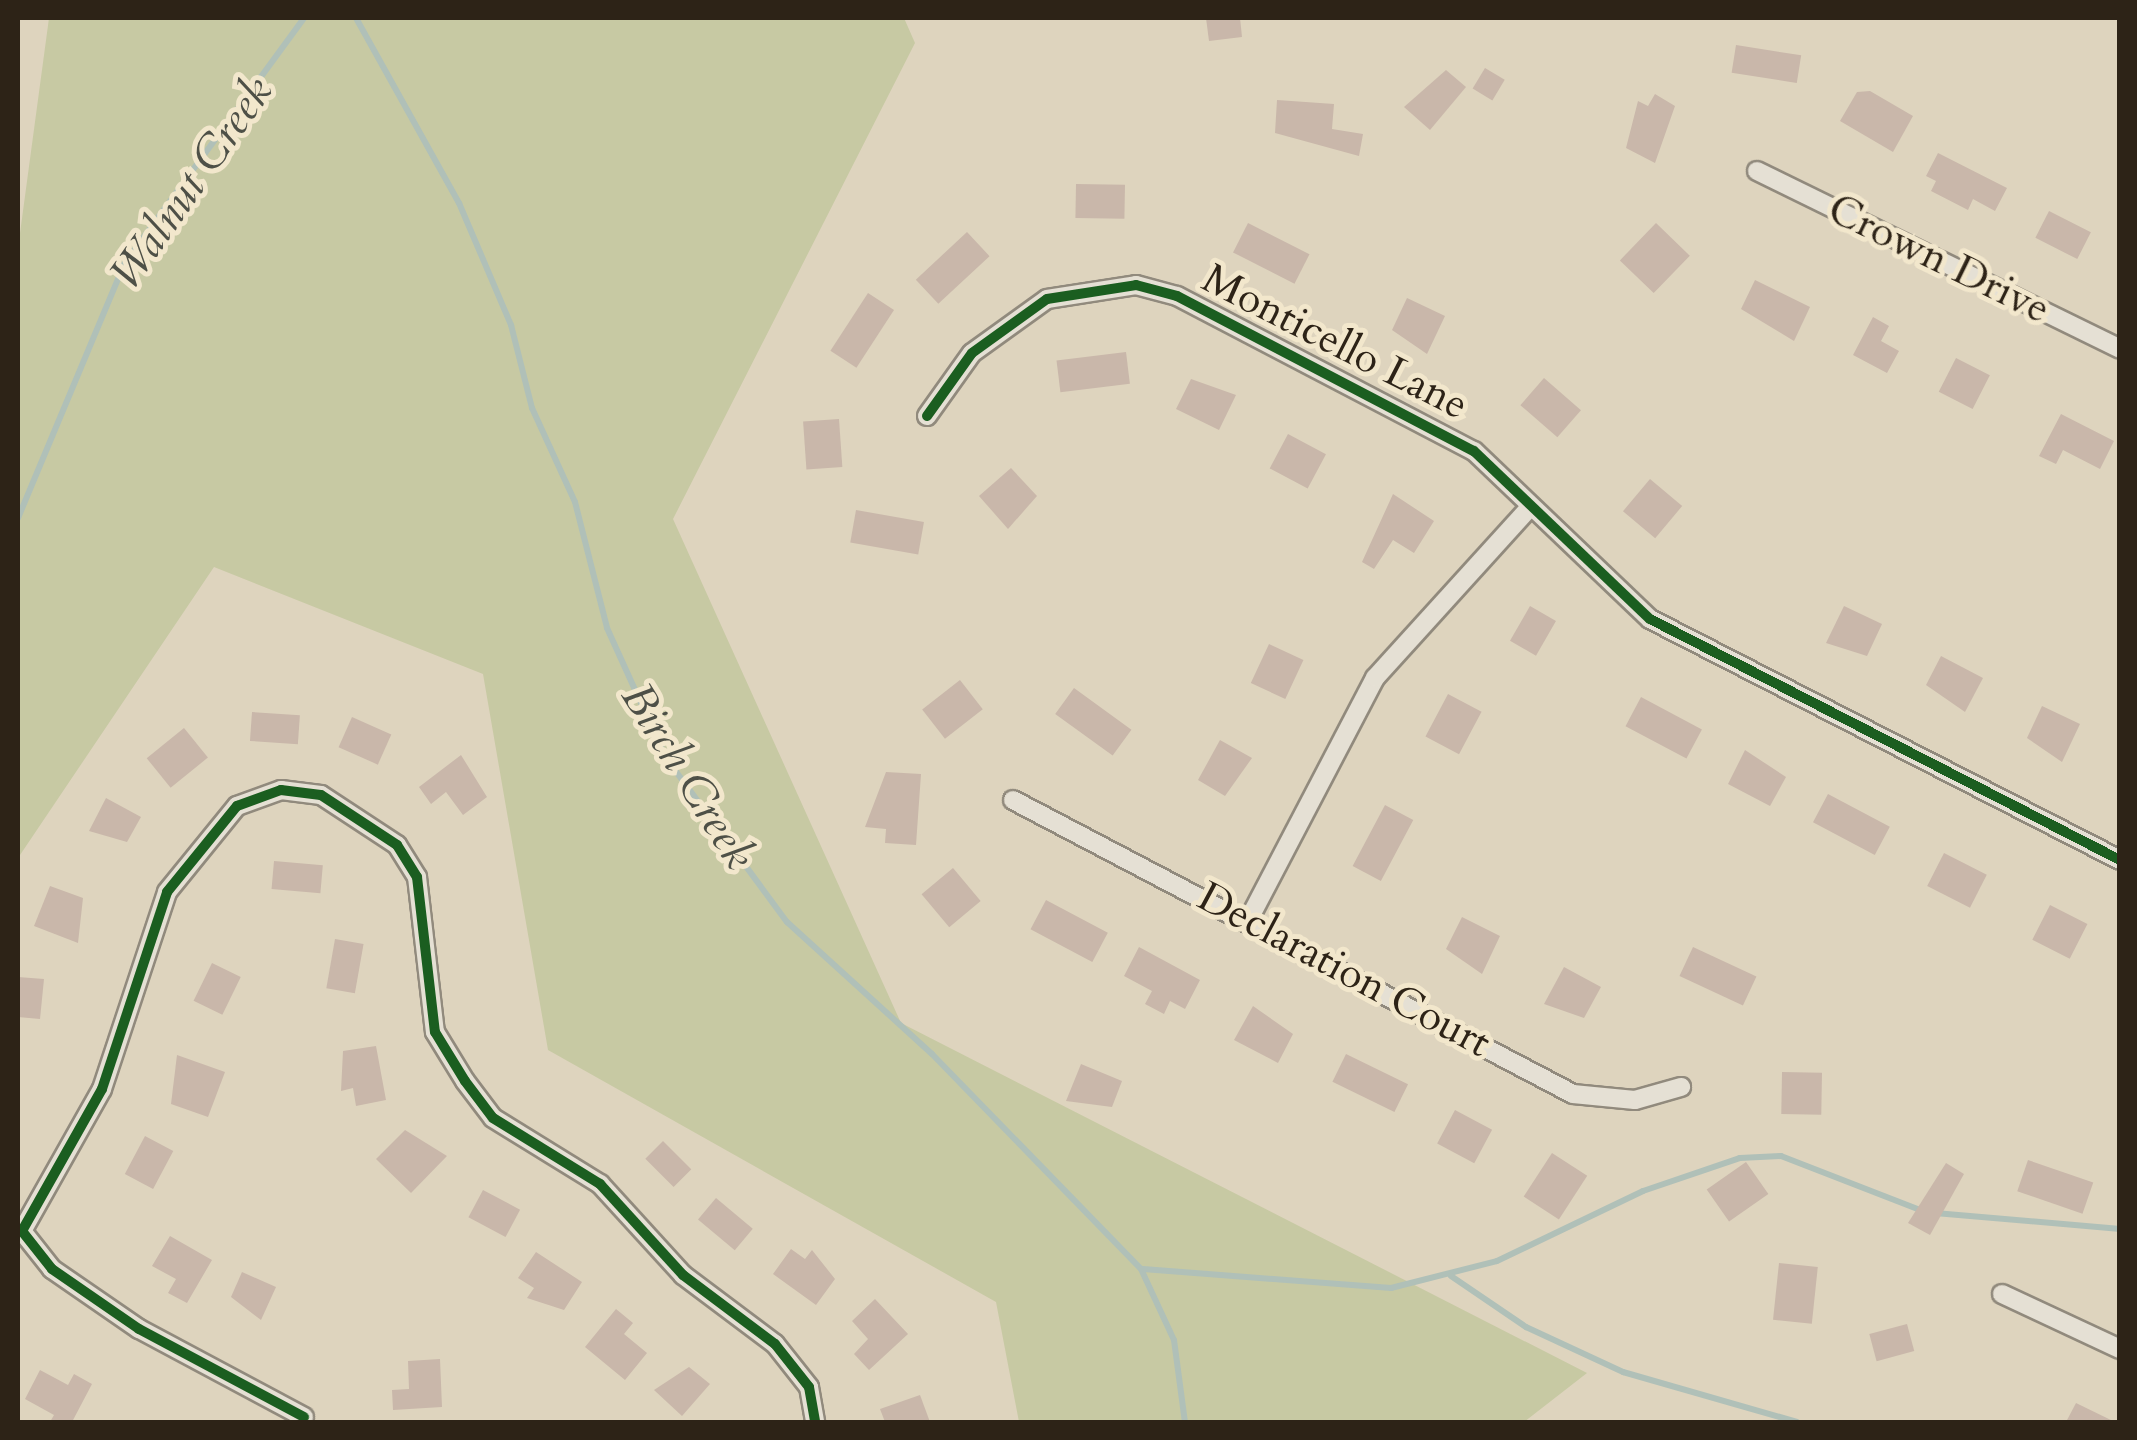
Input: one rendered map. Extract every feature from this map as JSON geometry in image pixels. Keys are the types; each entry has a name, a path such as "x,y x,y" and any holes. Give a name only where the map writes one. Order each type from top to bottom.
{"street":[{"name":"Crown Drive","path":"1757,171 2120,348"},
{"name":"Monticello Lane","path":"927,416 972,353 1013,319 1090,286 1136,285 1177,296 1399,408 1474,451 1529,508 1650,619 2120,860"},
{"path":"1248,919 1375,678 1529,508"},
{"path":"304,1417 139,1330 52,1269 22,1231 102,1089 166,892 237,806 281,790 321,795 397,844 417,877 435,1032 465,1081 494,1118 600,1184 683,1275 775,1344 809,1387 815,1422"},
{"name":"Declaration Court","path":"1012,800 1248,919 1574,1094 1635,1100 1681,1087"},
{"path":"2002,1294 2120,1349"}],"green space":[{"path":"49,18 904,18 915,43 673,519 901,1023 1587,1373 1524,1422 1019,1422 996,1302 548,1050 483,674 214,567 18,858 18,248"}],"building":[{"path":"1206,18 1240,18 1242,37 1209,41"},
{"path":"1736,45 1801,55 1797,83 1732,73"},
{"path":"1485,68 1505,80 1492,100 1473,89"},
{"path":"1446,70 1466,87 1430,130 1404,107"},
{"path":"1870,91 1913,116 1893,152 1840,121 1857,92"},
{"path":"1655,94 1675,106 1655,163 1626,148 1638,101 1648,106"},
{"path":"1277,100 1334,104 1332,129 1363,134 1359,156 1275,133"},
{"path":"1938,153 2007,188 1995,211 1973,199 1968,210 1931,191 1936,181 1926,176"},
{"path":"1076,184 1125,185 1124,219 1075,218"},
{"path":"2049,211 2091,232 2077,259 2035,238"},
{"path":"1248,223 1309,254 1294,284 1233,252"},
{"path":"1656,223 1690,256 1654,293 1620,260"},
{"path":"967,232 990,256 938,304 916,280"},
{"path":"1755,280 1810,307 1794,341 1741,309"},
{"path":"868,293 894,310 856,368 830,351"},
{"path":"1407,298 1445,316 1427,354 1392,330"},
{"path":"1873,317 1889,326 1881,341 1899,351 1887,373 1853,355"},
{"path":"1126,352 1130,384 1060,392 1057,361"},
{"path":"1956,358 1990,375 1973,409 1939,392"},
{"path":"1544,378 1581,410 1557,437 1520,405"},
{"path":"1191,379 1236,395 1219,430 1176,409"},
{"path":"2061,414 2114,441 2100,469 2063,450 2056,464 2039,456"},
{"path":"839,419 842,467 806,469 803,422"},
{"path":"1288,434 1326,454 1308,489 1270,468"},
{"path":"1011,468 1037,496 1008,529 979,496"},
{"path":"1650,479 1682,506 1655,538 1623,511"},
{"path":"1393,494 1434,521 1414,553 1393,540 1374,569 1362,562"},
{"path":"856,510 924,522 918,554 850,542"},
{"path":"1530,606 1556,621 1536,656 1510,641"},
{"path":"1844,606 1882,624 1867,656 1826,643"},
{"path":"1269,644 1303,660 1285,699 1251,683"},
{"path":"1941,656 1983,678 1965,712 1926,685"},
{"path":"960,680 983,709 945,739 922,710"},
{"path":"1074,688 1131,730 1113,756 1055,714"},
{"path":"1448,694 1482,712 1459,754 1425,736"},
{"path":"1641,697 1702,729 1686,759 1626,726"},
{"path":"2042,706 2080,724 2062,762 2027,738"},
{"path":"252,712 300,715 298,744 250,741"},
{"path":"352,717 391,734 378,765 339,747"},
{"path":"184,728 208,758 171,788 147,758"},
{"path":"1220,740 1252,758 1225,796 1198,780"},
{"path":"1745,750 1786,777 1770,806 1728,784"},
{"path":"461,755 487,797 463,815 446,792 431,804 419,787"},
{"path":"886,772 921,774 916,845 885,843 886,829 865,827"},
{"path":"1828,794 1890,827 1875,855 1813,822"},
{"path":"106,798 141,817 127,842 89,831"},
{"path":"1385,805 1413,820 1381,881 1353,866"},
{"path":"1944,853 1987,875 1970,908 1927,886"},
{"path":"274,861 323,865 320,893 272,889"},
{"path":"953,868 981,901 949,927 922,894"},
{"path":"50,886 83,898 78,943 34,926"},
{"path":"1046,900 1108,933 1092,962 1031,929"},
{"path":"2050,905 2087,924 2070,959 2032,940"},
{"path":"1462,917 1500,936 1482,974 1446,949"},
{"path":"335,939 364,944 355,993 326,988"},
{"path":"1139,947 1200,980 1185,1009 1170,1001 1164,1014 1145,1004 1152,991 1124,976"},
{"path":"1693,947 1756,977 1743,1006 1679,976"},
{"path":"212,963 241,977 222,1015 194,1001"},
{"path":"1564,967 1601,987 1584,1018 1544,1004"},
{"path":"18,977 44,979 40,1019 18,1017"},
{"path":"1253,1006 1293,1034 1278,1063 1234,1040"},
{"path":"376,1046 386,1100 356,1106 353,1088 341,1091 343,1051"},
{"path":"1346,1054 1408,1084 1394,1112 1332,1082"},
{"path":"177,1055 225,1072 208,1117 171,1104"},
{"path":"1081,1064 1122,1081 1112,1107 1066,1101"},
{"path":"1782,1072 1822,1073 1821,1115 1781,1114"},
{"path":"1455,1110 1492,1130 1474,1163 1437,1144"},
{"path":"405,1130 447,1156 411,1193 376,1159"},
{"path":"145,1136 173,1151 153,1189 125,1174"},
{"path":"663,1141 691,1169 674,1187 645,1159"},
{"path":"1552,1153 1587,1176 1559,1219 1524,1197"},
{"path":"2028,1160 2093,1182 2082,1214 2017,1191"},
{"path":"1746,1162 1768,1194 1729,1221 1707,1190"},
{"path":"1946,1163 1964,1174 1930,1235 1908,1223"},
{"path":"483,1190 520,1210 506,1237 468,1217"},
{"path":"716,1198 753,1229 735,1250 698,1219"},
{"path":"170,1236 212,1260 187,1303 168,1293 176,1279 152,1266"},
{"path":"791,1249 805,1259 812,1250 835,1279 816,1305 773,1274"},
{"path":"536,1252 582,1282 564,1310 527,1298 534,1288 518,1278"},
{"path":"1779,1263 1818,1267 1812,1324 1773,1320"},
{"path":"242,1272 276,1287 261,1320 231,1297"},
{"path":"875,1299 908,1334 869,1370 854,1354 868,1339 852,1321"},
{"path":"616,1309 633,1323 624,1334 647,1353 625,1380 585,1347"},
{"path":"1907,1324 1914,1351 1877,1361 1869,1334"},
{"path":"440,1359 442,1407 393,1410 392,1390 409,1389 408,1361"},
{"path":"689,1367 710,1384 682,1416 654,1390"},
{"path":"40,1370 68,1385 74,1374 92,1384 72,1422 50,1422 54,1415 25,1399"},
{"path":"920,1395 930,1422 885,1422 880,1409"},
{"path":"2076,1403 2115,1422 2066,1422"}],"waterway":[{"name":"Walnut Creek","path":"18,518 124,264 304,18"},
{"name":"Birch Creek","path":"356,18 459,203 511,325 532,408 575,502 607,628 666,758 787,922 932,1054 1141,1269 1174,1340 1185,1422"},
{"path":"1143,1269 1391,1288 1497,1261 1643,1191 1740,1158 1781,1156 1923,1211"},
{"path":"1935,1213 2120,1229"},
{"path":"1451,1276 1526,1327 1623,1372 1797,1422"}],"cycle path":[{"path":"927,416 972,353 1047,299 1136,285 1177,296 1474,451 1650,619 2120,860"},
{"path":"304,1417 139,1329 52,1269 22,1231 102,1089 167,892 237,806 281,790 321,795 397,845 417,877 435,1032 465,1081 493,1118 600,1184 683,1275 775,1344 809,1387 815,1422"}]}
